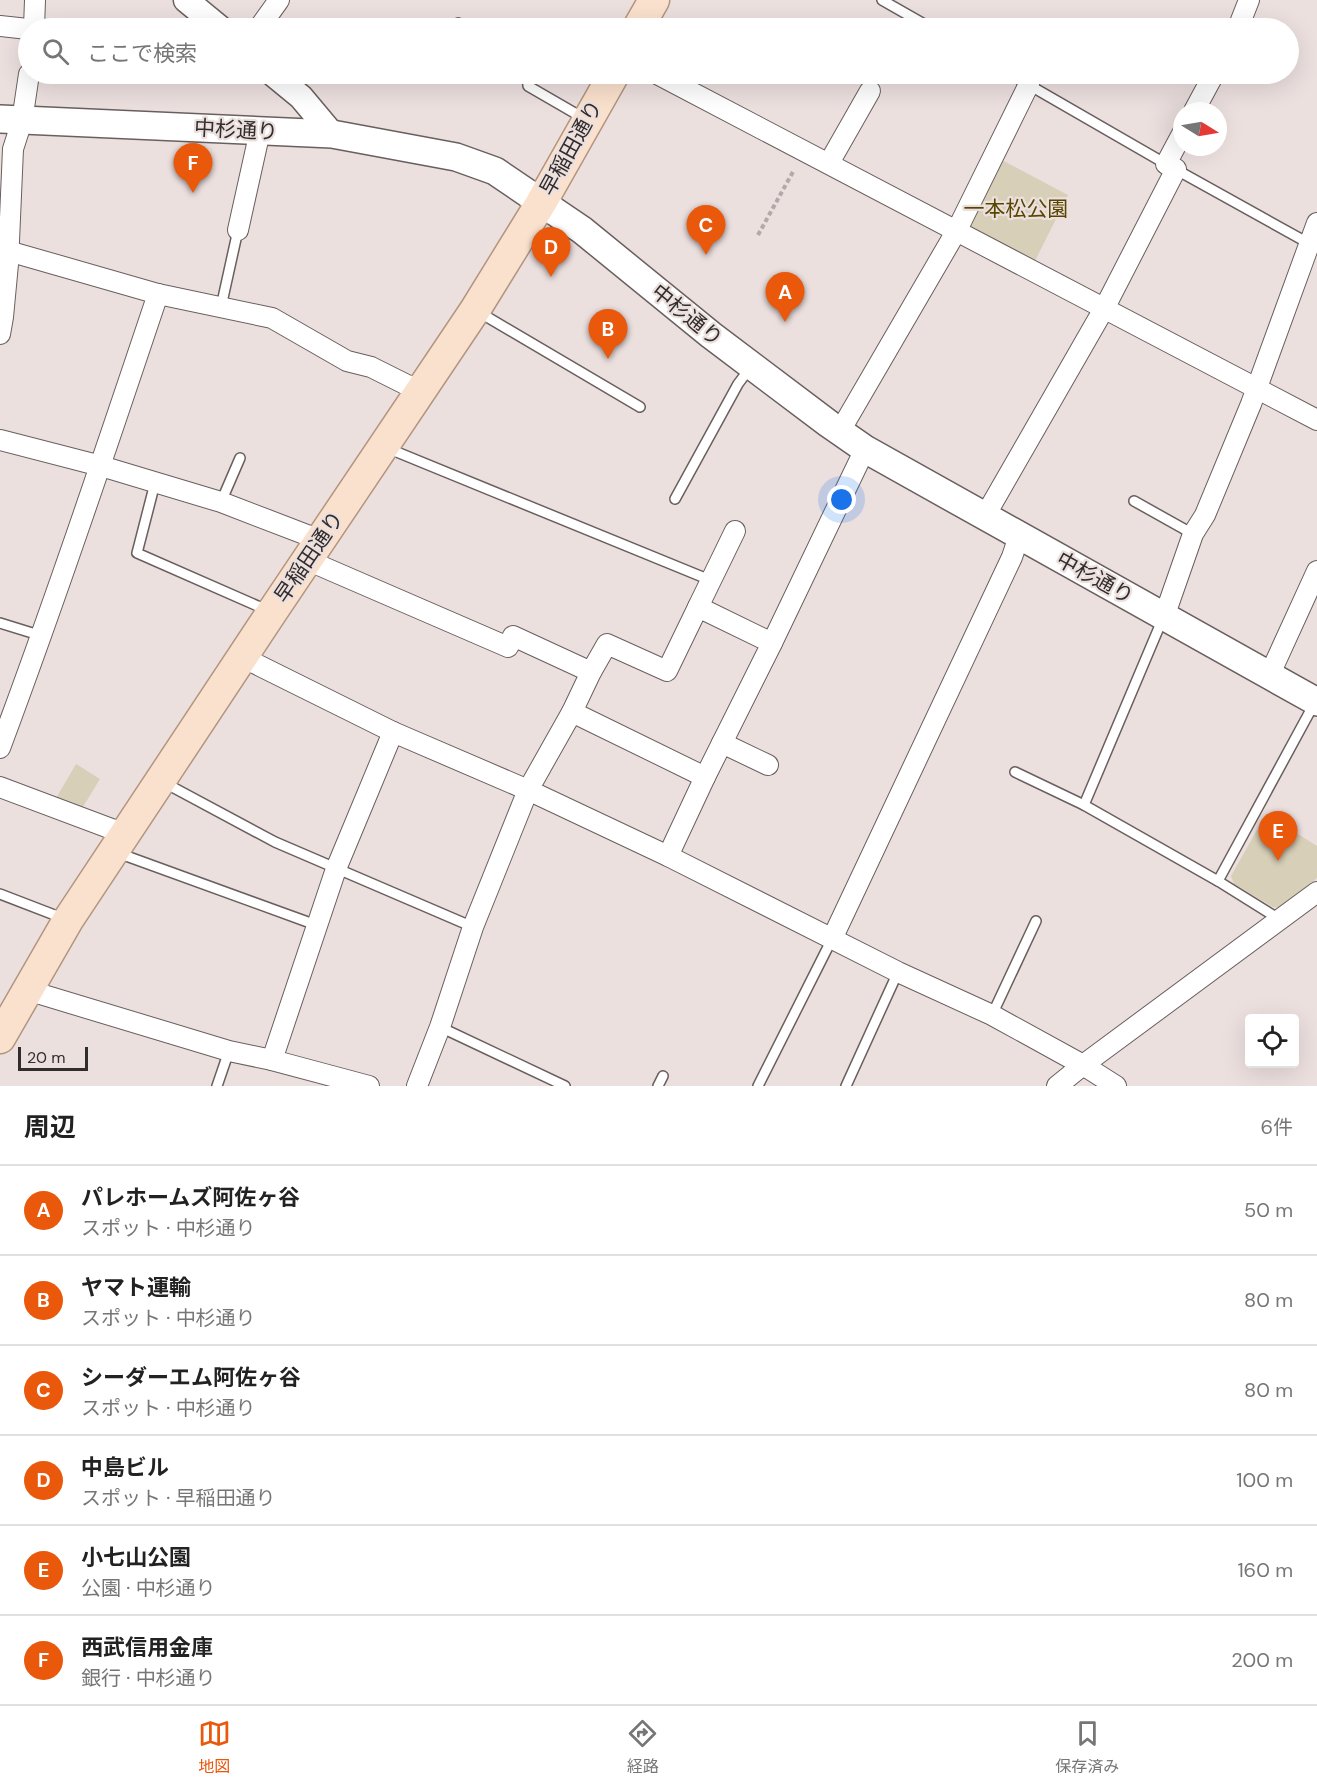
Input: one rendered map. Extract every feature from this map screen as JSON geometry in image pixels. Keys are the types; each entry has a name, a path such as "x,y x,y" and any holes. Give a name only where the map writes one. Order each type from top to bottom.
{"main road":[{"path":"644,18 654,0"},
{"name":"早稲田通り","path":"0,1038 68,920 475,310 541,203 608,84"},
{"name":"中杉通り","path":"11,120 332,134 456,157 495,171 582,230 711,336 865,449 1316,702"}],"street":[{"path":"34,18 35,0"},
{"path":"186,0 208,18"},
{"path":"267,18 279,0"},
{"path":"1242,18 1249,0"},
{"path":"0,26 18,28"},
{"path":"0,334 8,251 6,168 14,149 11,120 25,84"},
{"path":"285,84 301,97 332,134"},
{"path":"676,84 1317,420"},
{"path":"840,431 957,230 1029,84"},
{"path":"1199,102 1209,84"},
{"path":"829,164 870,91"},
{"path":"238,230 260,131"},
{"path":"985,516 1104,307 1175,156"},
{"path":"1164,617 1193,534 1205,515 1313,246 1317,223"},
{"path":"8,251 158,294 272,318 347,361 371,367 421,392"},
{"path":"0,748 42,636 158,294"},
{"path":"0,440 101,466 221,502 507,647 513,636 591,672"},
{"path":"668,856 865,449"},
{"path":"417,1086 440,1027 473,927 528,790 607,644 668,671 735,531"},
{"path":"832,939 1012,557 1019,536"},
{"path":"1269,676 1317,571"},
{"path":"698,607 772,644"},
{"path":"242,657 393,732 528,790 668,856 898,972 992,1015 1083,1065 1116,1086"},
{"path":"572,712 705,777"},
{"path":"272,1060 336,869 393,732"},
{"path":"722,743 768,765"},
{"path":"0,787 119,842"},
{"path":"1057,1086 1317,892"},
{"path":"27,990 229,1051 369,1086"}],"lane":[{"path":"882,0 914,18"},
{"path":"528,84 587,120"},
{"path":"1029,84 1313,246"},
{"path":"220,307 238,230"},
{"path":"475,310 640,407"},
{"path":"675,499 738,384 752,366"},
{"path":"384,446 710,580"},
{"path":"221,502 240,458"},
{"path":"155,483 137,553 272,612"},
{"path":"1134,501 1193,534"},
{"path":"1084,805 1164,617"},
{"path":"0,623 42,636"},
{"path":"1218,881 1316,702"},
{"path":"1015,772 1084,805 1218,881 1279,919"},
{"path":"161,781 275,842 473,927"},
{"path":"119,842 316,925"},
{"path":"0,894 68,920"},
{"path":"992,1015 1036,921"},
{"path":"758,1086 832,939"},
{"path":"846,1086 898,972"},
{"path":"440,1027 565,1086"},
{"path":"217,1086 229,1051"},
{"path":"658,1086 663,1076"}],"path":[{"path":"758,235 805,151"}],"green space":[{"name":"一本松公園","path":"1000,159 1068,195 1035,261 970,228 968,221"},
{"path":"76,764 100,779 81,810 55,800"},
{"path":"1266,814 1317,846 1317,878 1280,908 1273,907 1234,884 1231,876"}],"place":[{"name":"西武信用金庫","path":"193,193"},
{"name":"シーダーエム阿佐ヶ谷","path":"706,255"},
{"name":"中島ビル","path":"551,277"},
{"name":"パレホームズ阿佐ヶ谷","path":"785,322"},
{"name":"ヤマト運輸","path":"608,359"},
{"name":"小七山公園","path":"1278,861"}]}
